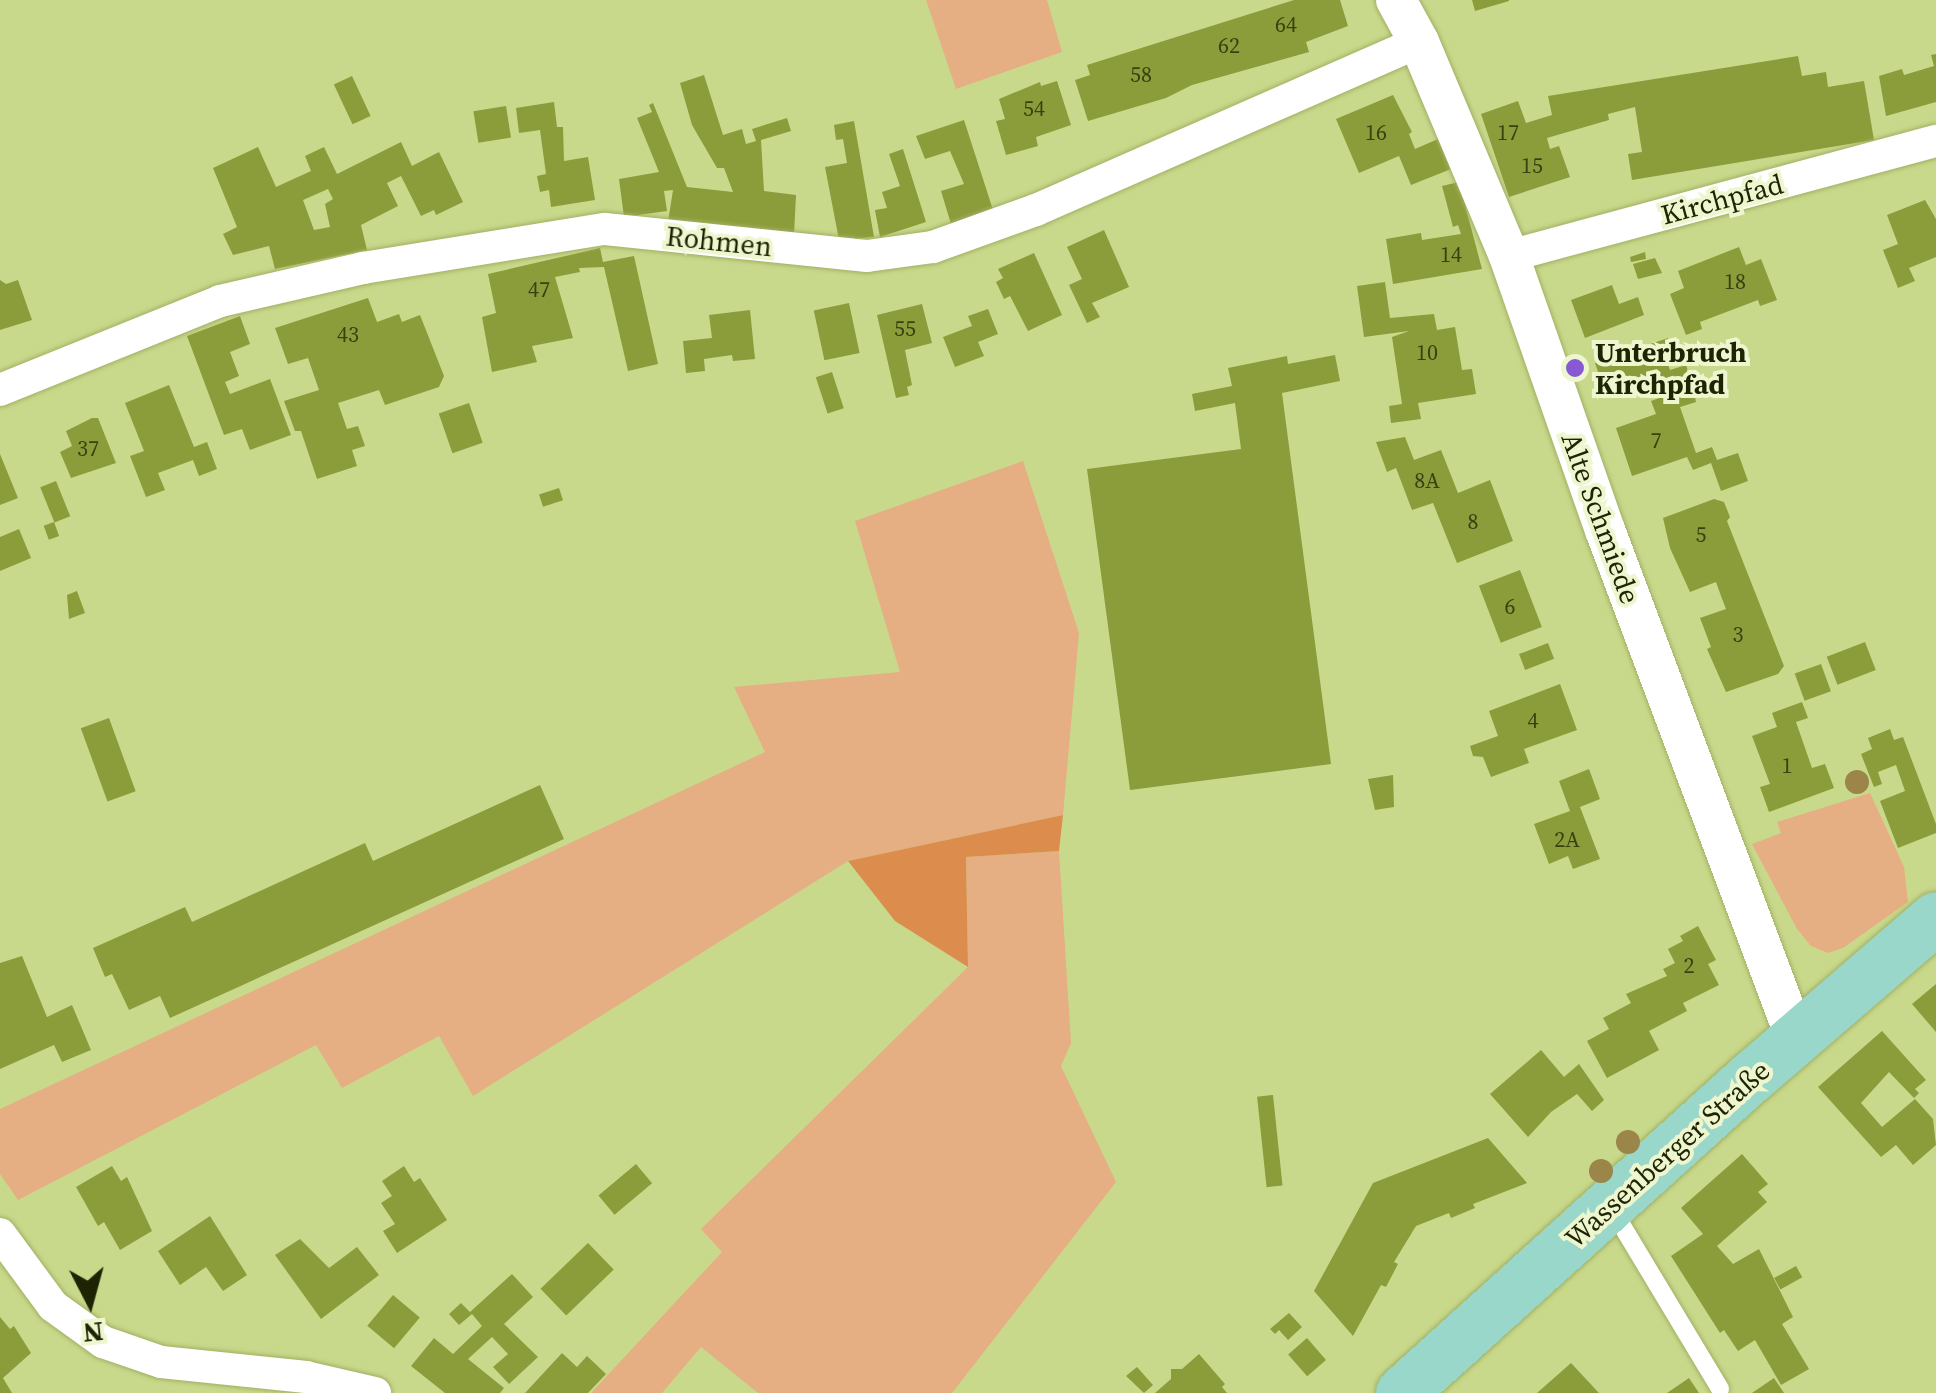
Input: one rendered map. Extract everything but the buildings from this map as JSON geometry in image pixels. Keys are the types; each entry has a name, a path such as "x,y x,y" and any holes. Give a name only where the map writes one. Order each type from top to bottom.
{"main road":[{"name":"Wassenberger Straße","path":"1402,1393 1609,1204 1936,918"}],"street":[{"name":"Alte Schmiede","path":"1396,0 1419,42 1509,256 1611,548 1796,1039"},
{"name":"Rohmen","path":"0,390 220,301 363,268 605,229 867,256 933,247 1036,210 1419,42"},
{"name":"Kirchpfad","path":"1509,256 1936,142"},
{"path":"0,1234 53,1306 103,1342 162,1362 306,1377 375,1393"}],"lane":[{"path":"1609,1204 1720,1389"}],"shaded area":[{"path":"926,0 1047,0 1062,52 956,89"},
{"path":"1023,461 1079,633 1063,815 848,861 473,1096 439,1036 342,1088 316,1045 18,1200 0,1174 0,1109 765,752 734,687 900,672 855,521"},
{"path":"1870,793 1904,867 1908,902 1843,948 1828,953 1811,946 1797,929 1752,844 1781,833 1777,822"},
{"path":"1063,815 1059,851 966,857 968,967 895,921 848,861"},
{"path":"1059,851 1071,1043 1061,1066 1116,1182 952,1393 758,1393 701,1347 662,1393 591,1393 722,1252 701,1229 968,967 966,857"}],"place":[{"name":"Unterbruch Kirchpfad","path":"1575,368"}]}
